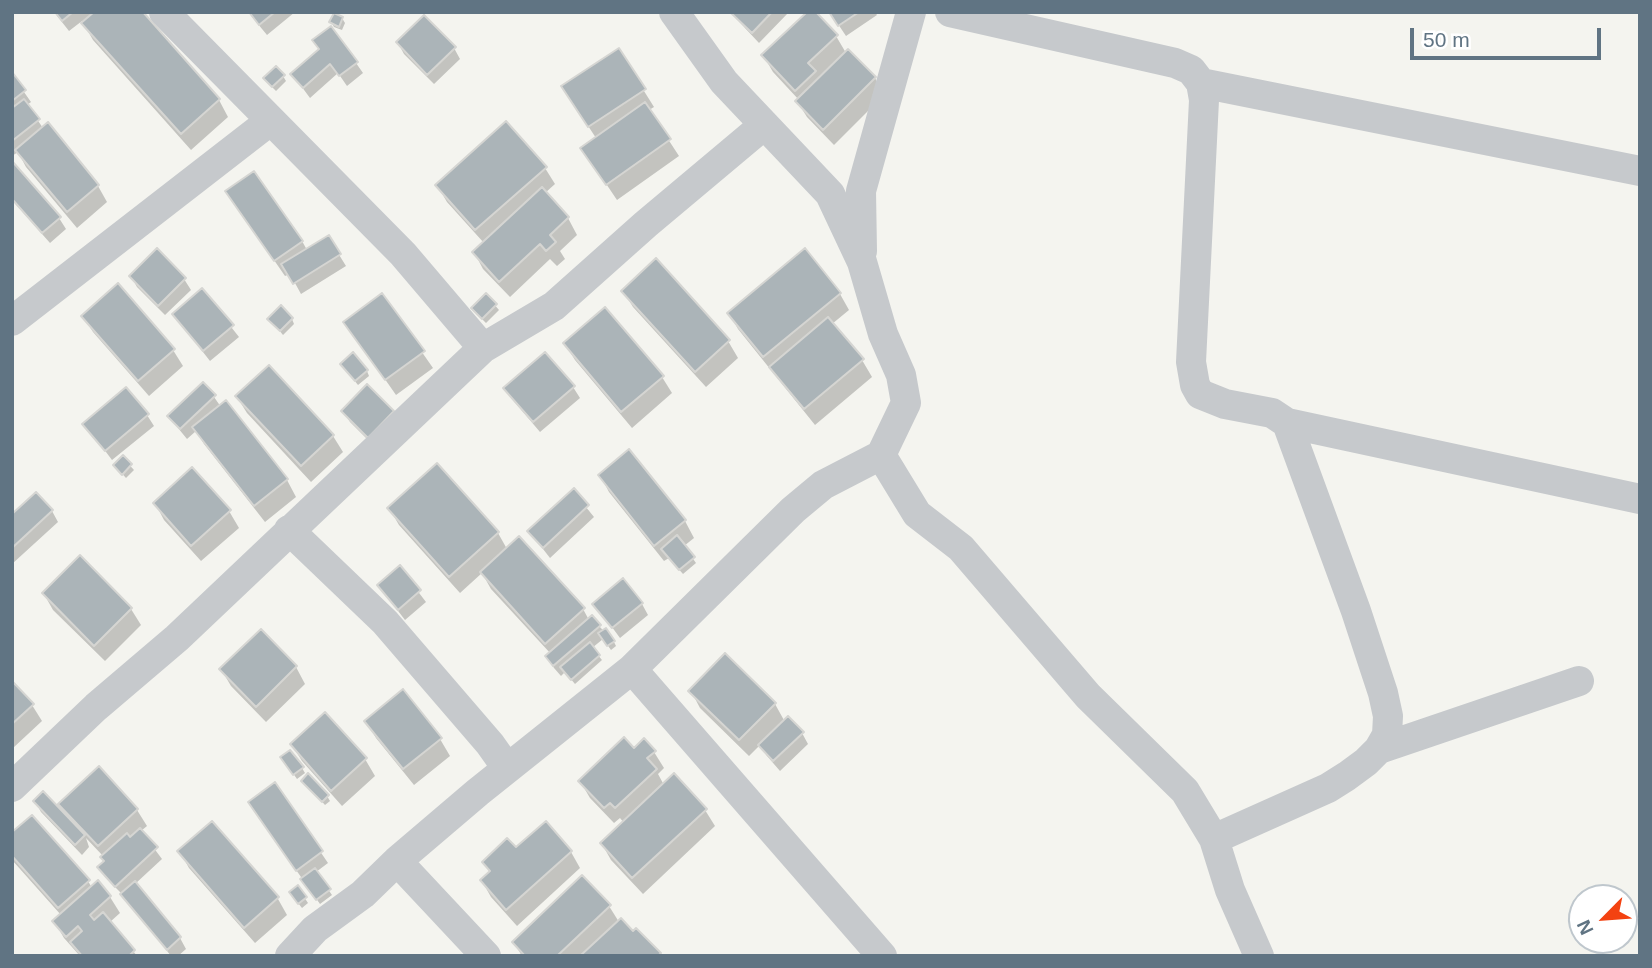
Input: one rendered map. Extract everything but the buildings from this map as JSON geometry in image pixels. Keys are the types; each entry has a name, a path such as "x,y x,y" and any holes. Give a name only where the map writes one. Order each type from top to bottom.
{"street":[{"path":"164,12 403,254 483,348"},
{"path":"290,956 315,929 363,894 397,861 507,768 632,669 793,510 823,485 881,455 906,403 901,376 883,334 862,262 830,194 724,82 674,12"},
{"path":"862,262 861,191 911,12"},
{"path":"950,12 1175,63 1191,70 1201,83 1204,100 1192,349 1195,385 1200,394 1225,404 1272,413 1287,423 1640,499"},
{"path":"1201,83 1640,171"},
{"path":"12,321 270,121"},
{"path":"12,786 96,707 177,638 483,348 554,306 764,125"},
{"path":"1214,839 1328,788 1366,762 1387,734 1388,716 1383,693 1326,524 1287,423"},
{"path":"881,455 918,514 961,548 1088,696 1185,791 1214,839 1230,890 1259,956"},
{"path":"289,530 385,622 507,768"},
{"path":"632,669 882,956"},
{"path":"1378,749 1579,681"},
{"path":"397,861 486,956"}]}
